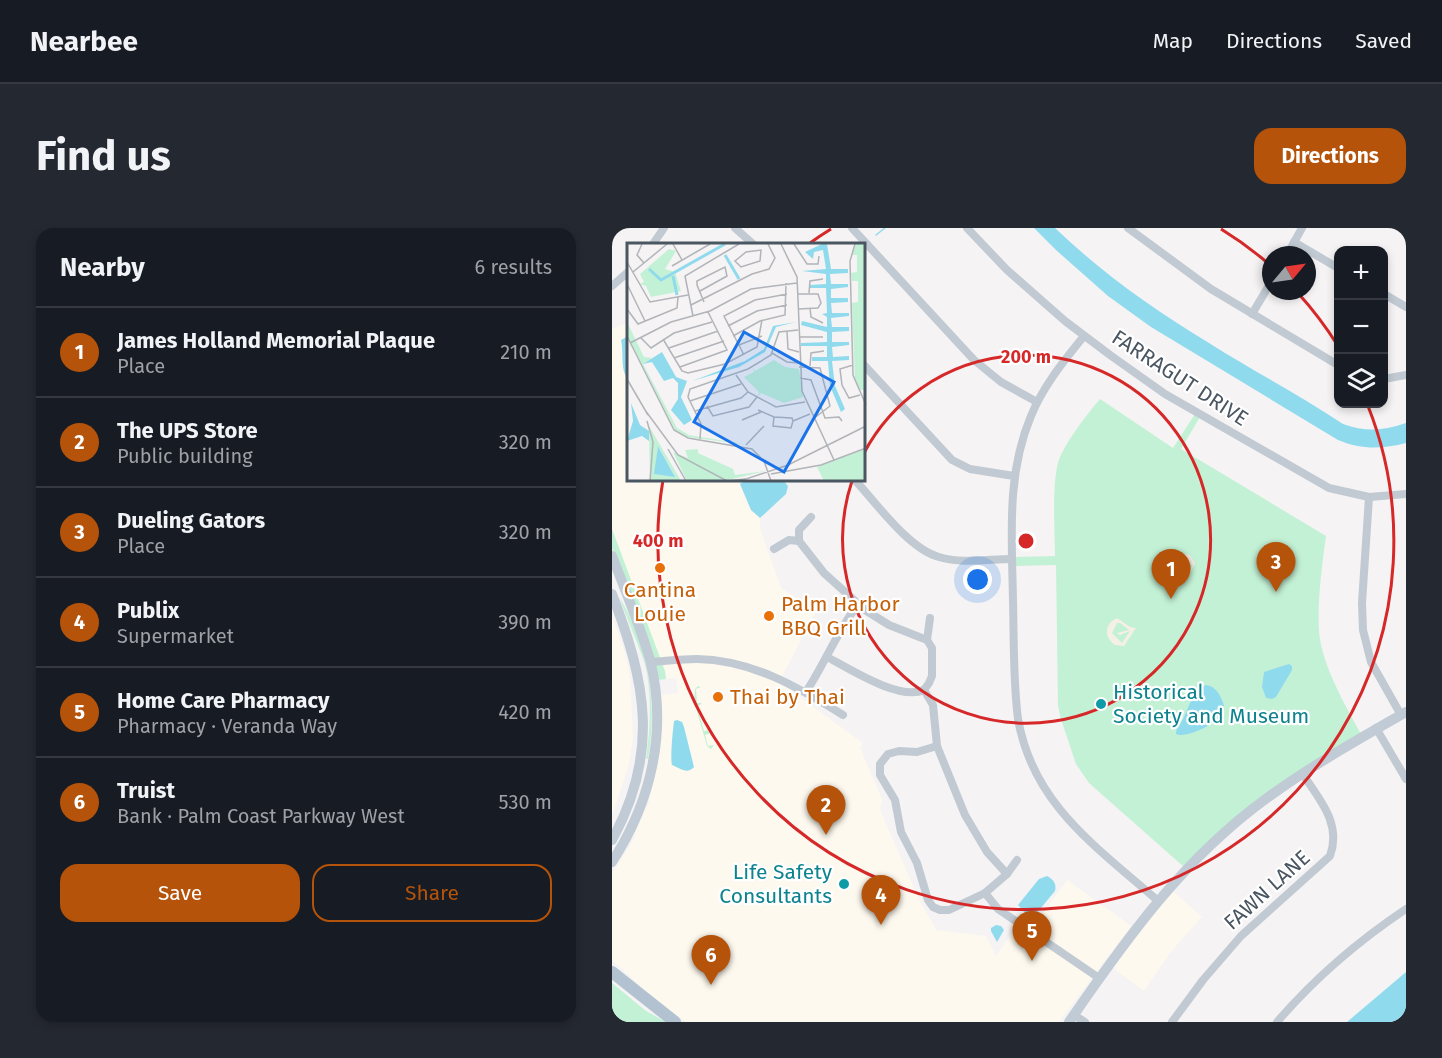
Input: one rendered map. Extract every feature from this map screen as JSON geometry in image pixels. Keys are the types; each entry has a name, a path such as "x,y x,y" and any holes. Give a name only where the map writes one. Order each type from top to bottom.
{"main road":[{"path":"612,972 675,1022"}],"street":[{"path":"654,243 664,228"},
{"path":"735,228 752,243"},
{"path":"852,228 866,243"},
{"name":"FARRAGUT DRIVE","path":"967,228 1027,288 1084,336 1165,394 1307,476 1334,489 1369,497 1406,494"},
{"path":"1128,228 1182,269 1334,363"},
{"path":"1292,246 1302,228"},
{"path":"1294,242 1334,266"},
{"path":"866,243 974,360 1001,382 1037,402"},
{"path":"612,286 627,273"},
{"path":"1252,314 1262,297"},
{"path":"1388,297 1406,307"},
{"path":"1084,336 1052,377 1037,402 1022,439 1014,476 1011,518 1017,709 1021,737 1030,762 1048,796 1070,822 1158,901"},
{"path":"866,368 952,460 970,469 1014,476"},
{"path":"1388,378 1406,375"},
{"path":"857,482 910,540 926,552 952,560 1012,559"},
{"path":"1085,1022 1072,1018 1132,932 1200,856 1243,817 1302,773 1403,713 1371,662 1363,630 1362,603 1369,497"},
{"path":"811,517 797,535 819,568 858,604 889,625 927,640 932,648 932,673 924,690 910,693 886,686 827,657"},
{"path":"774,549 789,540 799,541"},
{"path":"612,556 650,662 657,723 652,773 633,825 612,862"},
{"path":"612,571 617,586 625,592"},
{"path":"612,594 633,652 643,717 636,784 612,840"},
{"path":"806,692 840,630 858,604"},
{"path":"927,640 930,618"},
{"path":"650,662 697,659 732,664 769,674 806,692 843,715"},
{"path":"924,690 933,705 937,746 972,828 987,852 1007,874"},
{"path":"1376,728 1406,779"},
{"path":"937,746 917,752 899,751 888,754 880,764 880,774 895,800 901,832 917,863 928,900 933,907 949,910 985,893 1007,874 1017,860"},
{"name":"FAWN LANE","path":"1172,1022 1203,980 1241,936 1330,856 1334,840 1331,820 1302,773"},
{"path":"985,893 998,909 1099,978"},
{"path":"1277,1022 1303,993 1341,958 1406,909"}],"shaded area":[{"path":"627,322 627,482 738,482 740,484 751,510 760,518 760,529 781,588 817,610 779,682 863,743 860,748 882,799 880,810 917,895 936,930 986,936 996,956 1021,920 1032,928 1067,880 1131,926 1059,1022 686,1022 643,991 612,960 612,873 631,844 649,801 660,751 661,695 678,693 676,678 666,679 612,529 612,329"},
{"path":"612,616 625,652 630,677 633,739 629,764 612,816"},
{"path":"1172,890 1202,917 1170,953 1144,991 1113,968"}],"green space":[{"path":"1100,399 1173,448 1195,414 1200,417 1181,449 1326,536 1319,609 1321,645 1335,684 1361,734 1307,770 1184,867 1089,783 1076,764 1058,706 1056,565 1016,566 1016,557 1055,556 1054,491 1057,466 1068,442"},
{"path":"612,529 666,679 658,680 638,617 612,548"},
{"path":"619,597 637,634 648,675 652,718 648,759 646,758 650,705 648,677"},
{"path":"698,686 701,687 696,689 697,703 702,703 697,707 704,731 710,730 711,733 705,735 708,746 714,745 711,749 707,746 694,701 695,689"},
{"path":"612,983 646,1011 666,1022 615,1022 612,1019"}],"sand":[{"path":"1178,553 1190,555 1195,563 1186,582 1169,569 1169,561","holes":["1182,558 1192,566 1186,577 1184,566 1181,566 1184,577 1173,569 1178,559"]},
{"path":"1117,618 1130,627 1136,628 1124,646 1115,645 1107,635 1108,627","holes":["1117,623 1129,630 1117,633 1120,635 1130,631 1122,643 1112,633"]}],"water":[{"path":"1034,228 1055,228 1091,260 1148,304 1343,424 1374,429 1390,428 1406,423 1406,443 1372,448 1355,446 1338,440 1151,327 1108,296"},
{"path":"627,337 627,376 623,367 621,340"},
{"path":"743,482 785,482 788,486 786,494 760,518 751,510 740,484"},
{"path":"1289,664 1292,670 1276,697 1266,698 1262,687 1264,672"},
{"path":"1206,685 1218,692 1224,706 1222,715 1195,732 1176,734 1194,695"},
{"path":"674,721 682,722 684,727 694,767 689,770 672,765"},
{"path":"1047,876 1054,882 1055,891 1035,915 1027,915 1018,905 1039,879"},
{"path":"996,925 1001,926 1004,930 997,942 991,931 991,928"},
{"path":"1406,972 1406,1015 1398,1022 1347,1022"}],"waterway":[{"path":"876,235 885,228"}],"place":[{"name":"Cantina Louie","path":"660,568"},
{"name":"Dueling Gators","path":"1276,592"},
{"name":"James Holland Memorial Plaque","path":"1171,599"},
{"name":"Palm Harbor BBQ Grill","path":"769,616"},
{"name":"Thai by Thai","path":"718,697"},
{"name":"Historical Society and Museum","path":"1101,704"},
{"name":"The UPS Store","path":"826,835"},
{"name":"Life Safety Consultants","path":"844,884"},
{"name":"Publix","path":"881,925"},
{"name":"Home Care Pharmacy","path":"1032,961"},
{"name":"Truist","path":"711,985"}]}
